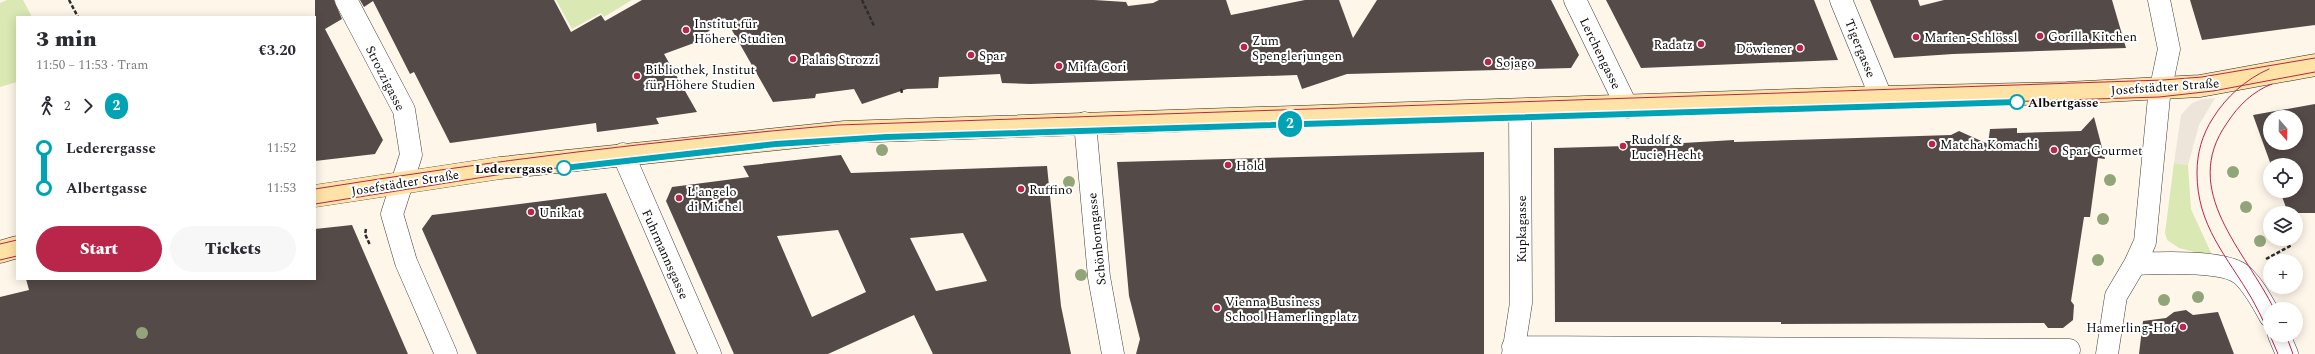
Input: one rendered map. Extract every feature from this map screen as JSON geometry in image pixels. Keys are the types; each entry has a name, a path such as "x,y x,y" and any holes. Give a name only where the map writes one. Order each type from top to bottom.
{"street":[{"name":"Strozzigasse","path":"346,0 404,110 411,155 402,183"},
{"name":"Lerchengasse","path":"1575,0 1627,107"},
{"name":"Tigergasse","path":"1841,0 1881,97"},
{"path":"2107,353 2116,296 2135,264 2145,242 2161,88 2169,49 2158,0"},
{"name":"Josefstädter Straße","path":"316,196 448,175 623,154 844,132 1085,123 1627,107 1881,97 2067,93 2200,86 2315,65"},
{"name":"Kupkagasse","path":"1513,350 1521,302 1520,110"},
{"name":"Schönborngasse","path":"1085,123 1099,278 1113,354"},
{"name":"Fuhrmannsgasse","path":"623,154 710,354"},
{"path":"402,183 392,214 406,262 446,354"},
{"path":"0,252 16,247"},
{"path":"2135,264 2190,262 2241,274 2263,303"},
{"path":"2282,342 2286,354"},
{"path":"1513,350 2069,350"}],"path":[{"path":"69,0 77,16"},
{"path":"862,0 874,26"},
{"path":"901,89 902,93"}],"green space":[{"path":"7,0 23,0 31,16 16,16 16,82 0,87 0,3"},
{"path":"556,0 632,0 604,17 601,13 572,29"},
{"path":"2174,163 2188,165 2191,209 2213,257 2179,248 2167,240 2165,233"}],"shaded area":[{"path":"2215,98 2199,125 2188,165 2174,163 2181,115 2192,103 2203,99"}],"building":[{"path":"315,0 334,0 342,19 325,29 383,140 375,154 316,161"},
{"path":"360,0 554,0 571,32 601,15 605,21 642,0 1094,0 1126,2 1128,6 1153,3 1159,0 1226,0 1231,15 1305,0 1339,0 1353,38 1377,0 1551,0 1579,55 1571,68 1347,74 1302,89 1297,75 1030,84 1002,83 1000,74 939,77 938,88 907,89 862,104 854,89 816,94 815,98 773,102 725,18 694,43 664,54 697,112 656,118 659,124 597,132 596,123 450,143 414,72 410,74 373,1 364,7"},
{"path":"1606,0 1814,0 1838,60 1641,68"},
{"path":"1870,0 1918,0 1920,6 1944,0 2112,0 2126,48 1953,54 1894,58"},
{"path":"2190,0 2315,0 2315,25 2202,40"},
{"path":"2315,104 2315,213 2303,213 2303,206 2285,206 2283,198 2303,198 2303,158 2268,158 2266,150 2303,150 2303,110 2281,110"},
{"path":"2263,113 2263,143 2253,115"},
{"path":"2094,117 2105,159 2098,158 2090,217 2084,217 2071,301 2074,305 2073,320 2063,328 2048,328 2044,323 1781,324 1781,322 1555,322 1554,148 1626,146 1625,141 1648,141 1649,145 1734,140 1734,142 1951,135 1959,131 1988,144 1990,129 2017,128 2017,133 2081,131"},
{"path":"1484,152 1484,354 1136,354 1140,339 1129,296 1117,162"},
{"path":"841,155 851,173 1047,166 1061,306 1071,354 933,354 914,315 828,354 734,354 666,201 672,187 749,177 743,166","holes":["838,230 866,292 812,317 777,236","963,233 987,281 936,291 910,238"]},
{"path":"606,193 676,354 477,354 422,229 432,215"},
{"path":"352,225 408,354 0,354 0,297 29,290 26,280 316,280 316,229"},
{"name":"Hamerling-Hof","path":"2186,310 2193,315 2218,312 2234,354 2139,354 2143,321 2166,318 2174,312"}],"tram line":[{"path":"316,189 511,160 641,144 838,125 2163,80 2202,77 2315,58"},
{"path":"2269,69 2252,78 2237,89 2218,110 2209,124 2203,138 2199,151 2197,173 2198,192 2208,225 2215,240 2252,299 2278,354"},
{"path":"316,204 503,174 776,144 859,138 2159,97 2213,91 2315,72"},
{"path":"2270,302 2234,243 2222,220 2213,196 2210,173 2214,148 2231,117 2252,95 2272,84"},
{"name":"2","path":"564,168 776,144 859,138 999,132 2017,102"},
{"path":"0,244 16,240"},
{"path":"0,260 16,256"},
{"path":"2289,342 2293,354"}],"place":[{"name":"Institut für Höhere Studien","path":"686,30"},
{"name":"Gorilla Kitchen","path":"2040,36"},
{"name":"Marien-Schlössl","path":"1916,37"},
{"name":"Radatz","path":"1701,44"},
{"name":"Zum Spenglerjungen","path":"1244,47"},
{"name":"Döwiener","path":"1800,48"},
{"name":"Spar","path":"971,55"},
{"name":"Palais Strozzi","path":"793,59"},
{"name":"Sojago","path":"1488,62"},
{"name":"Mi fa Cori","path":"1059,66"},
{"name":"Bibliothek, Institut für Höhere Studien","path":"637,76"},
{"name":"Albertgasse","path":"2017,102"},
{"name":"Matcha Komachi","path":"1932,144"},
{"name":"Rudolf & Lucie Hecht","path":"1623,146"},
{"name":"Spar Gourmet","path":"2054,150"},
{"name":"Hold","path":"1228,165"},
{"name":"Lederergasse","path":"564,168"},
{"name":"Ruffino","path":"1021,189"},
{"name":"L'angelo di Michel","path":"679,198"},
{"name":"Unik.at","path":"531,212"},
{"name":"Vienna Business School Hamerlingplatz","path":"1217,308"},
{"name":"Hamerling-Hof","path":"2183,327"}]}
